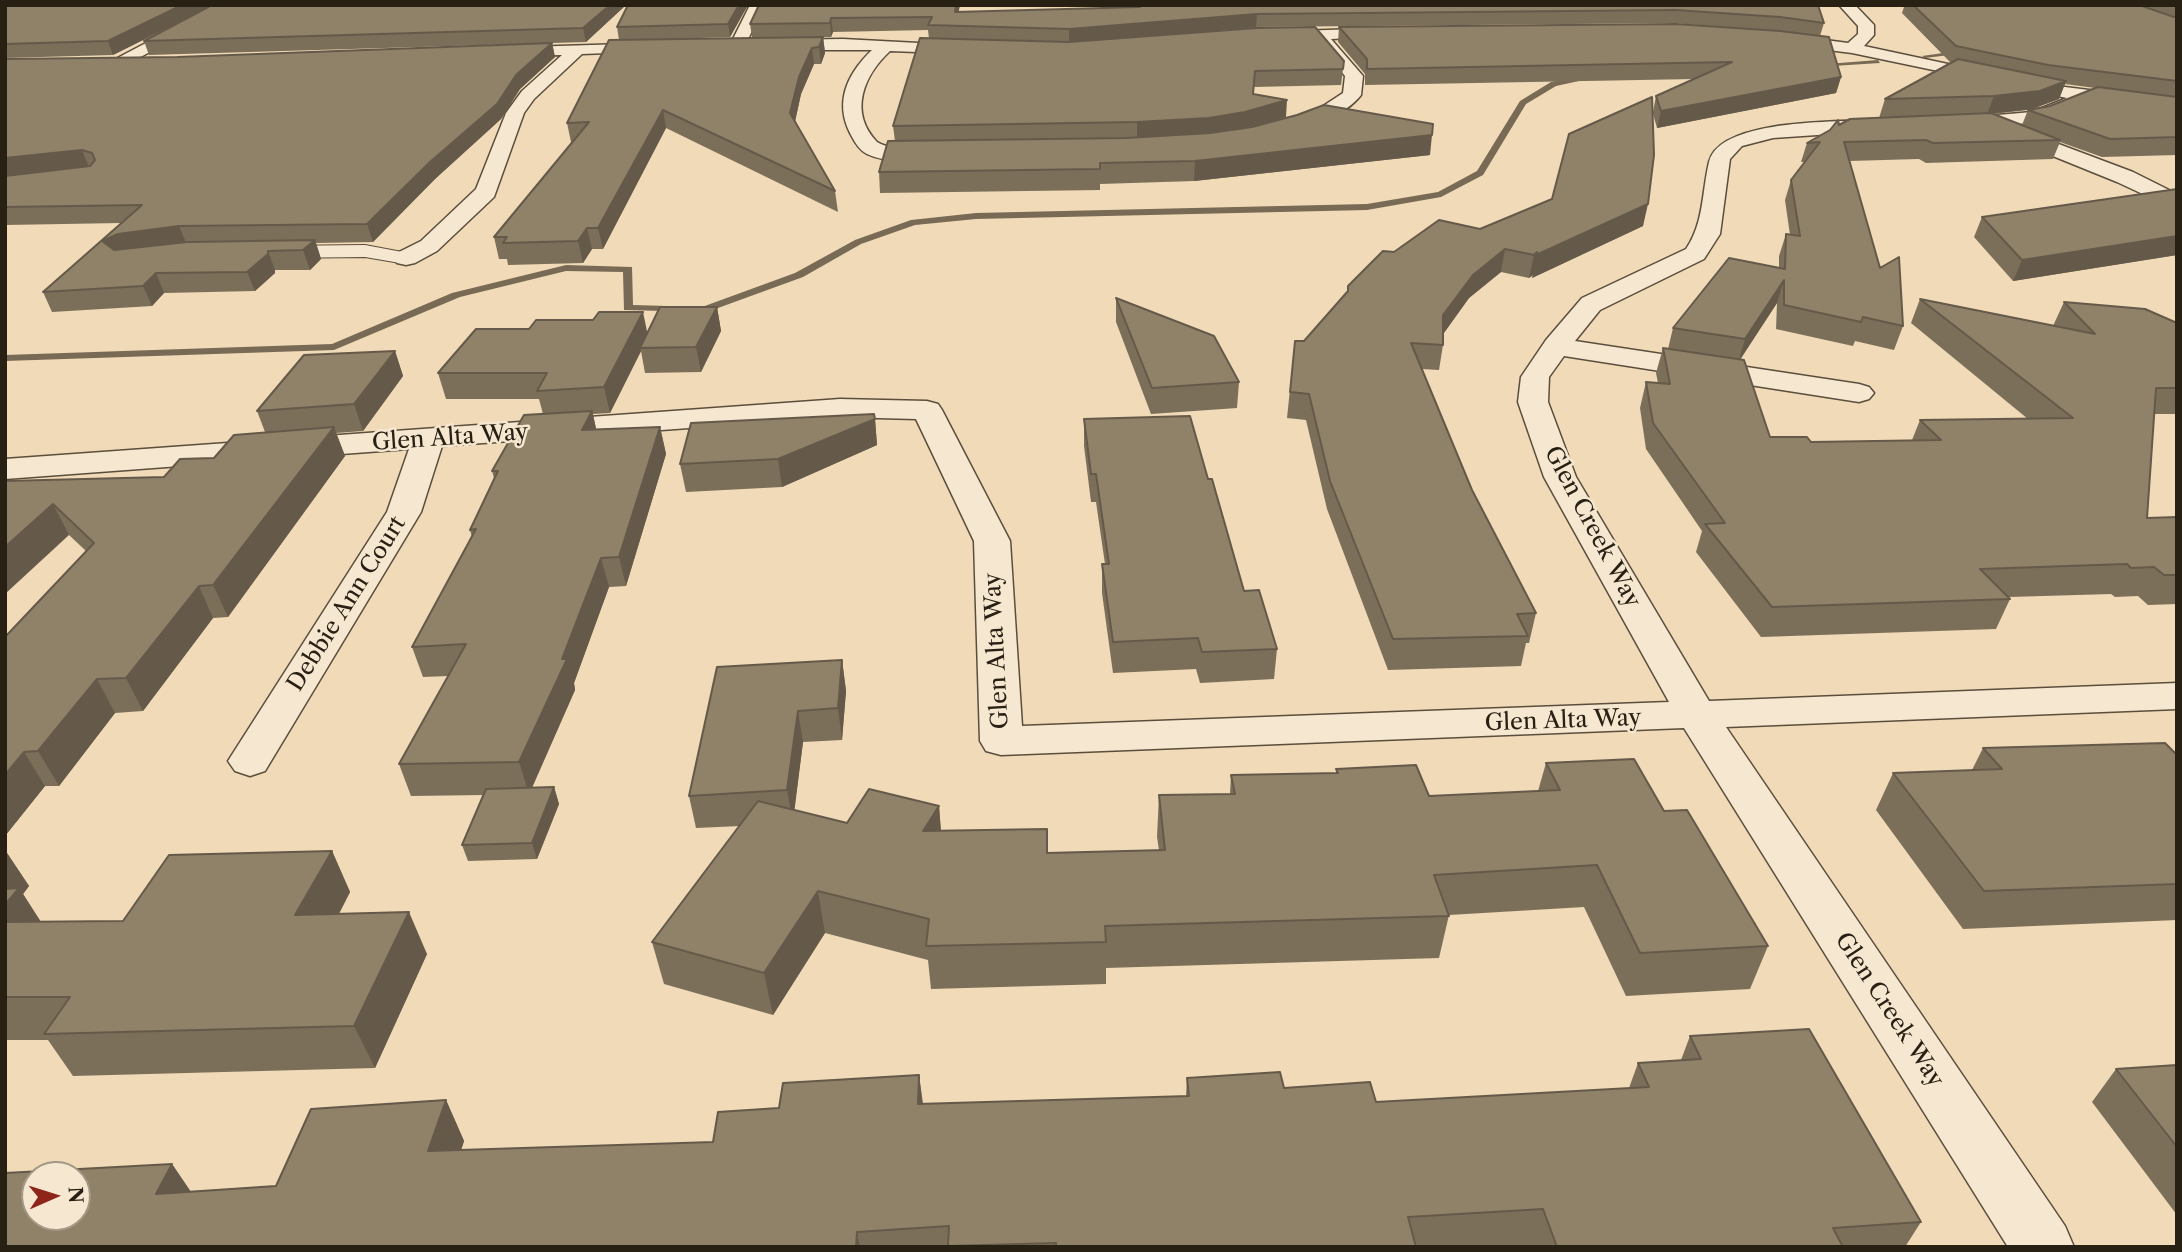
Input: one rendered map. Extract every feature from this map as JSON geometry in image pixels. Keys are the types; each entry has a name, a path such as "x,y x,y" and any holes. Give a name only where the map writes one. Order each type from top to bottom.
{"street":[{"path":"156,64 111,63 230,5"},
{"path":"757,5 731,46 887,45 987,50"},
{"path":"1846,5 1862,18 1866,25 1866,35 1852,48"},
{"path":"1256,35 1401,33"},
{"path":"1267,133 1315,120 1352,95 1354,76 1318,34"},
{"path":"1763,37 1852,48 1978,77 2085,97 2177,107"},
{"path":"887,45 862,71 853,89 850,109 867,146 881,152 960,151"},
{"path":"483,52 670,48"},
{"path":"406,258 429,246 486,192 515,113 527,95 576,51"},
{"name":"Glen Creek Way","path":"2043,1247 1697,715 1560,477 1533,402 1535,377 1556,346 1591,304 1695,254 1708,234 1720,158 1735,142 1772,132 1818,128 1987,123 2035,117 2085,97"},
{"path":"1987,123 2125,177 2177,203"},
{"path":"1556,346 1859,393"},
{"name":"Glen Alta Way","path":"5,469 840,408 927,410 992,541 1001,741 2177,696"},
{"name":"Debbie Ann Court","path":"250,761 404,512 428,440"}],"lane":[{"path":"260,252 365,251 406,258"}],"building":[{"path":"5,5 182,5 108,41 5,44"},
{"path":"212,5 610,5 583,28 144,41"},
{"path":"628,5 739,5 728,24 617,27"},
{"path":"759,5 956,5 955,12 1140,7 1139,5 1818,5 1824,23 1780,17 1676,10 1257,14 1069,29 928,25 932,17 831,18 830,23 750,24"},
{"path":"1913,5 2139,5 2177,18 2177,81 2048,65 1956,46"},
{"path":"1676,24 1829,37 1841,77 1661,111 1656,96 1732,62 1367,69 1367,59 1339,27"},
{"path":"1315,27 1344,61 1343,69 1255,71 1253,94 1287,100 1245,112 1209,118 1137,122 893,126 920,38 1069,42 1257,28"},
{"path":"823,37 819,47 812,48 799,77 790,113 835,191 663,110 598,228 587,228 578,241 503,243 507,237 494,237 589,122 567,123 609,40"},
{"path":"552,43 516,75 497,104 430,162 367,224 179,226 118,234 102,241 114,250 187,242 315,240 303,250 268,251 268,254 247,272 156,273 143,286 43,292 142,205 5,207 5,176 90,166 95,160 92,153 82,150 5,158 5,59 177,57"},
{"path":"1958,59 2066,81 2040,91 1994,96 1885,99"},
{"path":"2098,87 2177,97 2177,137 2110,139 2028,110 2050,106"},
{"path":"1652,97 1654,155 1648,204 1536,255 1537,252 1534,255 1505,249 1473,275 1443,315 1443,345 1411,343 1472,490 1536,613 1517,614 1528,636 1393,639 1330,481 1309,394 1290,392 1295,341 1304,341 1348,291 1348,286 1383,251 1394,252 1439,220 1480,229 1552,199 1569,134"},
{"path":"1324,105 1433,124 1432,135 1195,161 1100,163 1100,169 879,172 888,141 1126,138 1210,133 1252,127"},
{"path":"1991,113 2060,140 1844,142 1880,268 1899,257 1903,326 1863,317 1861,322 1784,305 1784,280 1745,339 1673,328 1729,258 1785,269 1786,234 1800,236 1791,180 1820,142 1807,143 1830,130 1838,120 1839,125 1850,119"},
{"path":"2177,189 2177,236 2022,260 1982,217"},
{"path":"1116,298 1214,336 1239,382 1152,388"},
{"path":"1920,299 2095,334 2064,302 2145,309 2177,323 2177,388 2156,388 2147,518 2177,517 2177,575 2164,575 2154,567 2131,568 2127,564 1980,569 2010,599 1772,607 1705,524 1725,523 1653,423 1646,382 1670,384 1663,348 1744,360 1770,437 1807,437 1811,442 1941,440 1920,420 2073,418"},
{"path":"660,307 717,307 696,347 640,348"},
{"path":"599,312 643,312 604,387 537,391 547,373 438,373 476,329 529,329 536,320 593,320"},
{"path":"395,351 354,404 257,411 304,355"},
{"path":"592,411 582,430 660,427 619,557 601,558 562,659 567,659 519,762 399,764 466,644 412,647 476,529 470,530 498,471 492,471 524,415"},
{"path":"874,414 875,419 778,459 680,464 691,423"},
{"path":"1190,416 1208,479 1212,479 1244,591 1259,590 1277,649 1202,652 1198,638 1113,642 1102,564 1109,564 1096,474 1091,474 1084,419"},
{"path":"334,427 213,585 199,586 126,678 97,679 38,751 24,752 5,775 5,637 94,543 53,504 5,547 5,481 164,477 180,459 214,458 234,435"},
{"path":"842,660 838,708 798,711 787,790 689,796 717,667"},
{"path":"2165,743 2177,755 2177,884 1984,891 1893,773 2002,769 1983,748"},
{"path":"1634,759 1664,811 1687,810 1768,946 1640,953 1597,865 1434,875 1449,916 1105,926 1106,942 926,946 929,919 818,891 764,973 652,942 758,801 847,823 869,789 939,806 923,831 1047,829 1047,853 1165,850 1159,795 1235,794 1231,775 1338,773 1336,769 1416,765 1429,796 1560,790 1546,763"},
{"path":"554,787 532,843 462,845 486,789"},
{"path":"332,851 295,915 409,912 354,1026 44,1034 70,997 5,997 5,922 123,921 169,855"},
{"path":"19,888 5,905 5,889"},
{"path":"1809,1029 1921,1222 1833,1228 1843,1247 1557,1247 1543,1209 1408,1217 1416,1247 1056,1247 1056,1243 948,1246 949,1226 857,1232 856,1247 5,1247 5,1173 21,1172 21,1231 91,1231 91,1168 172,1164 156,1194 276,1186 311,1109 446,1100 428,1151 713,1142 718,1112 779,1108 783,1083 919,1075 918,1104 1189,1096 1187,1078 1280,1072 1284,1088 1370,1082 1376,1102 1649,1087 1638,1063 1701,1059 1690,1036"},
{"path":"2177,1065 2177,1147 2116,1069"}],"waterway":[{"path":"1925,56 1964,52"},
{"path":"1817,65 1878,62"},
{"path":"5,358 334,347 456,295 566,268 628,269 628,308 703,310 799,275 858,242 914,222 976,216 1367,207 1441,194 1480,173 1523,103 1554,84 1585,77"}]}
